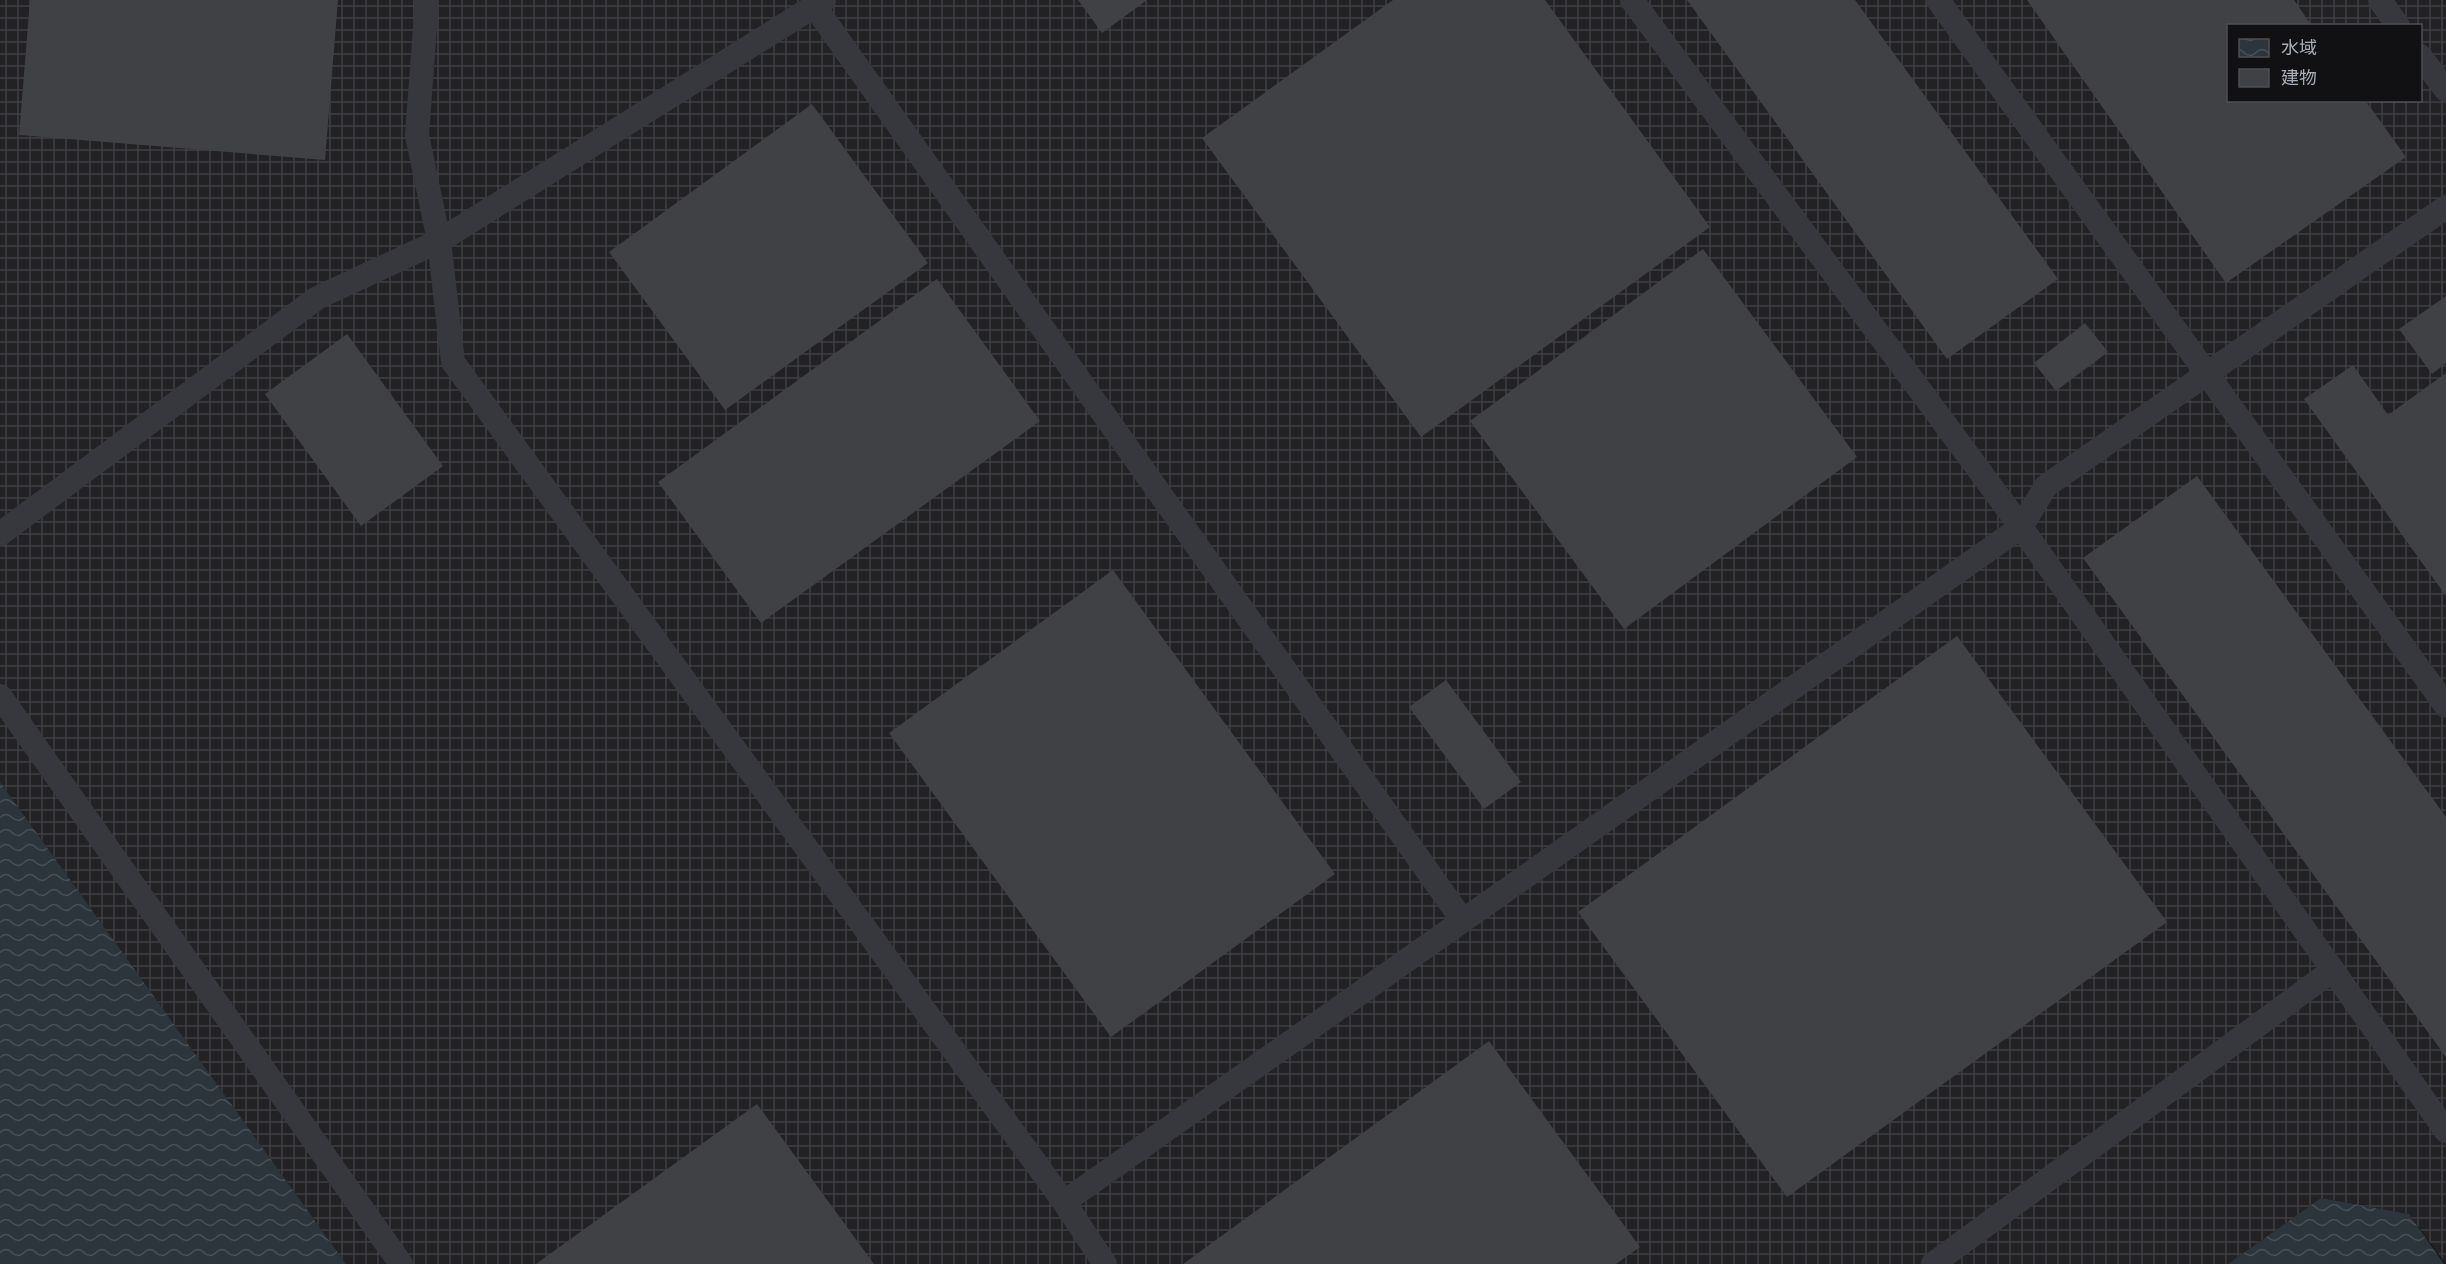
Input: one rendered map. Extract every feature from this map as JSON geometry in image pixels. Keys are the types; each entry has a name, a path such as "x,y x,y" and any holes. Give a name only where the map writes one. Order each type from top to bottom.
{"lane":[{"path":"427,0 417,135 439,242 453,362 1064,1202 1105,1264"},
{"path":"1632,0 2021,527 2446,1131"},
{"path":"1938,0 2446,706"},
{"path":"2380,0 2397,24"},
{"path":"0,534 317,298 387,263 439,242 820,3 1463,921"},
{"path":"2422,57 2446,90"},
{"path":"1064,1202 2021,527 2046,486 2446,207"},
{"path":"0,696 401,1264"},
{"path":"1933,1264 2333,970"}],"shaded area":[{"path":"0,0 2446,0 2446,1264 2409,1214 2321,1198 2228,1264 346,1264 0,782"}],"water":[{"path":"0,782 346,1264 0,1264"},
{"path":"2321,1198 2409,1214 2444,1264 2228,1264"}],"building":[{"path":"30,0 338,0 325,160 19,135"},
{"path":"1078,0 1147,0 1102,33"},
{"path":"1393,0 1545,0 1710,227 1421,437 1202,138"},
{"path":"1687,0 1855,0 2058,279 1947,359"},
{"path":"2027,0 2294,0 2311,24 2227,24 2227,102 2366,102 2406,157 2226,283"},
{"path":"812,104 928,263 725,410 609,252"},
{"path":"1703,249 1857,457 1624,629 1470,421"},
{"path":"937,279 1040,421 761,623 658,482"},
{"path":"2446,296 2446,363 2432,374 2399,329"},
{"path":"2085,323 2108,352 2056,391 2034,363"},
{"path":"347,334 443,466 361,526 265,394"},
{"path":"2353,365 2388,415 2446,373 2446,596 2304,399"},
{"path":"2197,476 2446,817 2446,1057 2083,558"},
{"path":"1113,570 1335,874 1111,1037 889,733"},
{"path":"1957,636 2167,922 1787,1197 1578,912"},
{"path":"1446,680 1521,782 1484,809 1409,707"},
{"path":"1489,1041 1640,1247 1616,1264 1183,1264"},
{"path":"757,1104 874,1264 536,1264"}]}
